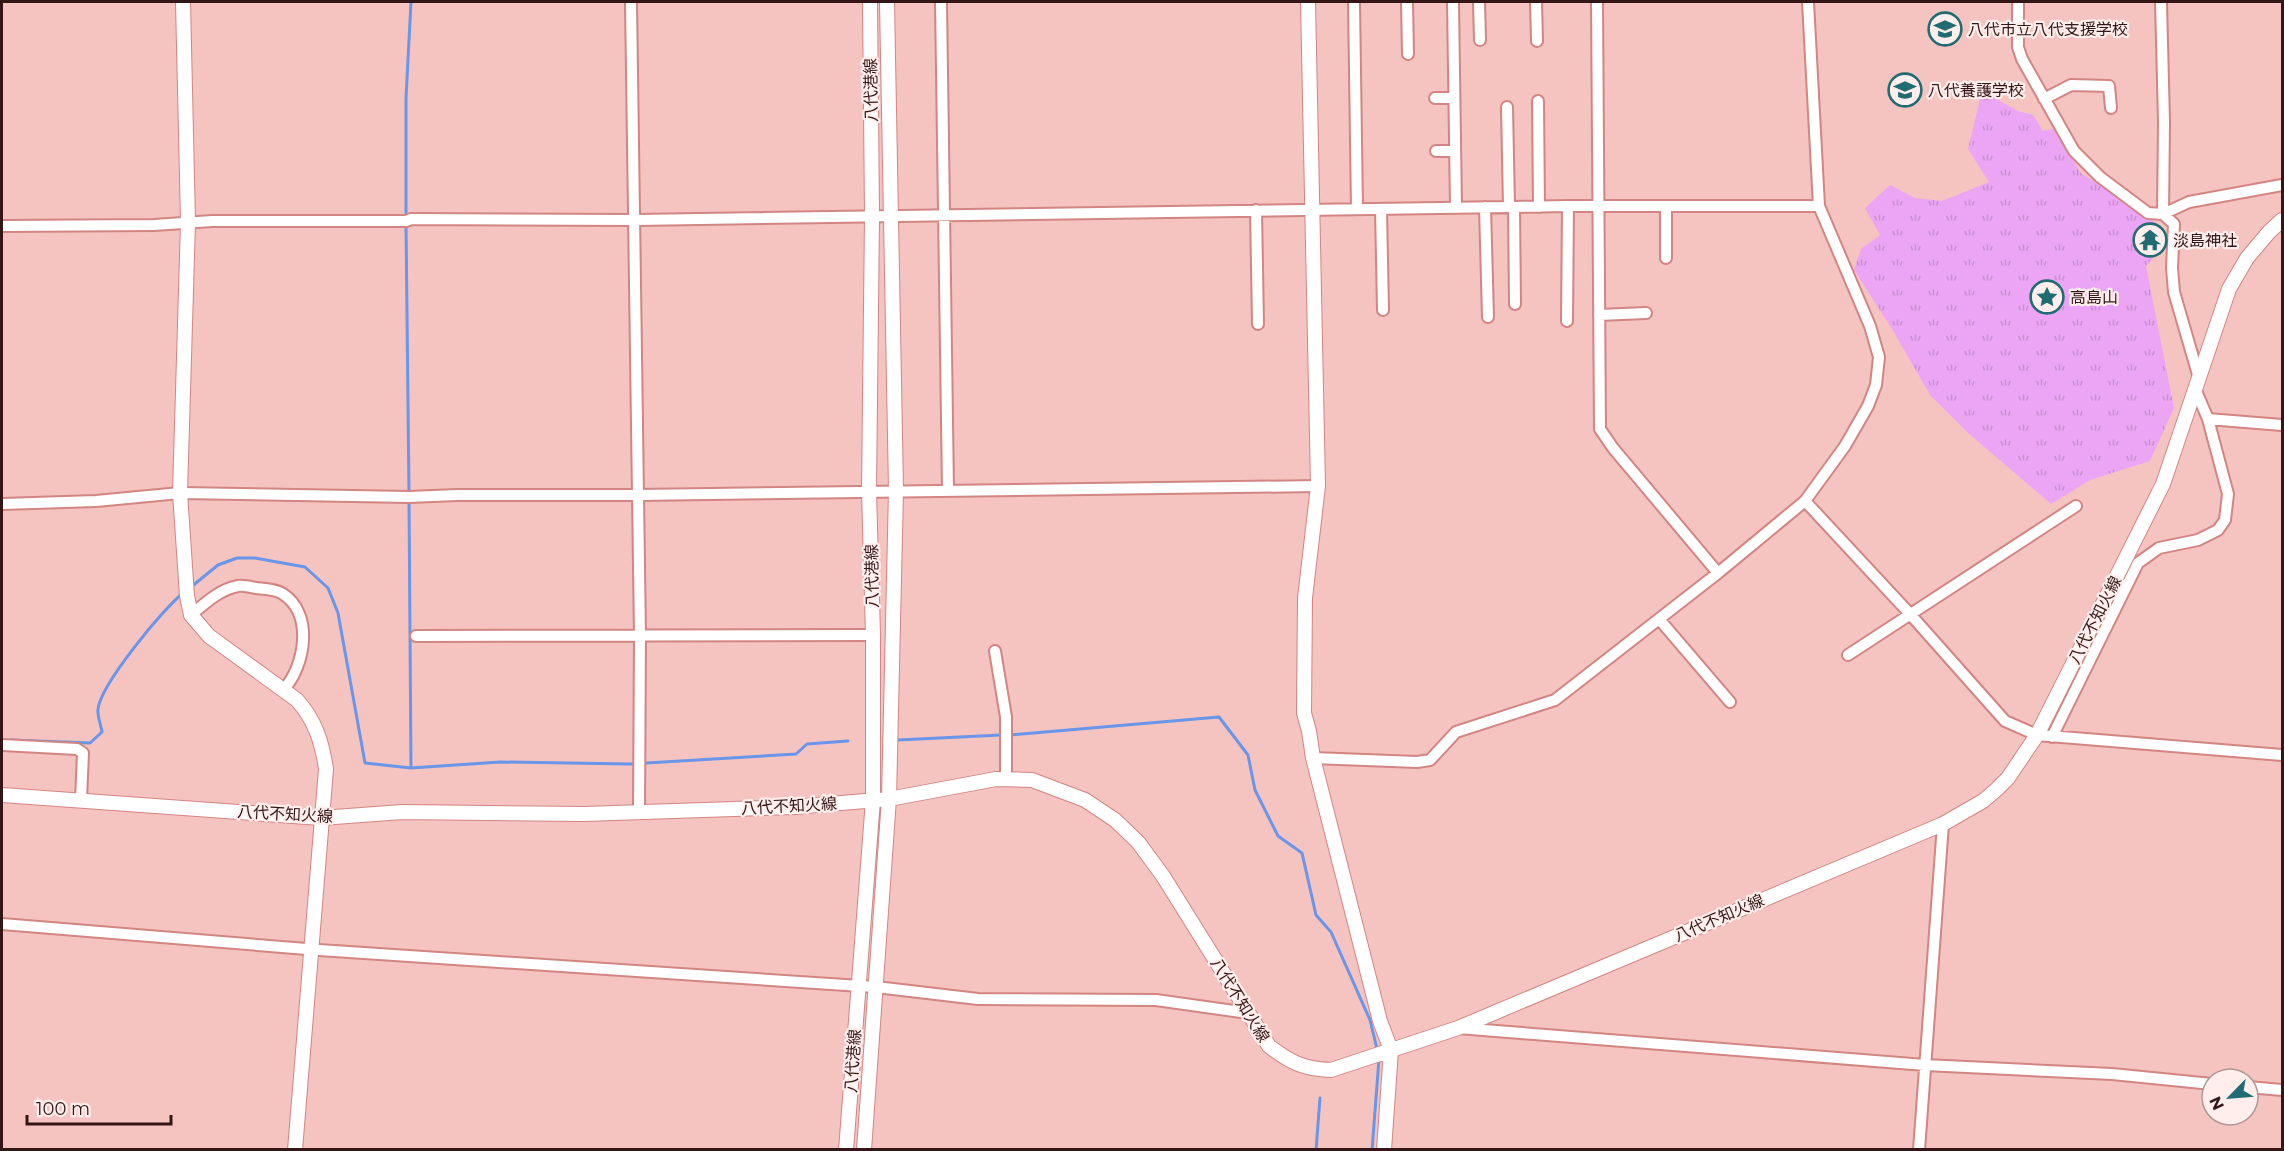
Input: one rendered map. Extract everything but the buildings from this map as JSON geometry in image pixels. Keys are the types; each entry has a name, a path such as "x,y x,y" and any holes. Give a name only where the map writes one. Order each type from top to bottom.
{"main road":[{"path":"183,2 188,222 180,493 189,606 209,636 284,689 308,713 322,745 326,769 295,1149"},
{"name":"八代港線","path":"846,1149 873,800 873,635 869,491 872,216 870,2"},
{"name":"八代港線","path":"864,1149 889,800 896,490 887,2"},
{"path":"1308,2 1318,486 1305,598 1304,713 1310,731 1313,758 1386,1052 1384,1149"},
{"name":"八代不知火線","path":"2,795 321,818 402,812 584,814 794,807 889,800 996,779 1032,780 1085,800 1115,820 1138,842 1163,876 1269,1046 1288,1061 1310,1069 1331,1070 1458,1028 1943,824 1983,801 1996,790 2008,778 2037,735 2163,484 2229,289 2247,258 2269,232 2283,220"}],"street":[{"path":"631,2 636,220 640,636 639,812"},
{"path":"941,2 948,490"},
{"path":"1354,2 1357,209"},
{"path":"1407,2 1408,54"},
{"path":"1453,2 1456,208"},
{"path":"1479,2 1480,40"},
{"path":"1536,2 1537,41"},
{"path":"1597,2 1600,429 1613,448 1718,573"},
{"path":"1313,758 1417,762 1430,760 1456,732 1555,700 1718,573 1805,501 1845,446 1868,406 1876,385 1879,357 1870,326 1818,206 1808,2"},
{"path":"2018,2 2019,47 2022,59 2074,151 2100,177 2148,213 2163,214 2189,202 2283,185"},
{"path":"2052,737 2138,563 2159,548 2198,540 2218,530 2225,520 2228,494 2174,292 2172,268 2174,224 2163,214 2162,2"},
{"path":"2044,99 2071,85 2109,86 2111,108"},
{"path":"1435,98 1454,98"},
{"path":"1538,101 1539,207"},
{"path":"1507,107 1515,304"},
{"path":"1436,151 1455,151"},
{"path":"2,226 406,221 411,219 636,220 1568,206 1818,206"},
{"path":"1568,206 1568,321"},
{"path":"1666,206 1666,258"},
{"path":"1485,207 1488,317"},
{"path":"1382,209 1383,310"},
{"path":"1256,210 1258,324"},
{"path":"1599,315 1646,313"},
{"path":"2208,419 2283,425"},
{"path":"2,504 96,501 180,493 409,497 1318,486"},
{"path":"1805,501 2005,721 2037,735 2052,737 2283,755"},
{"path":"1848,655 2076,506"},
{"path":"189,606 238,586 269,589 283,594 294,604 304,626 302,656 296,673 284,689"},
{"path":"1659,619 1730,702"},
{"path":"416,636 873,635"},
{"path":"995,651 1006,717 1006,779"},
{"path":"2,745 77,749 83,753 81,800"},
{"path":"1919,1149 1943,824"},
{"path":"2,924 310,950 876,987 978,999 1156,1000 1248,1013"},
{"path":"1458,1028 1925,1065 2112,1074 2200,1083"},
{"path":"2260,1088 2283,1090"}],"green space":[{"path":"1982,91 2018,111 2033,115 2043,131 2053,129 2081,173 2156,223 2163,247 2146,266 2174,408 2150,461 2090,480 2051,504 1968,433 1930,395 1892,329 1854,270 1861,249 1880,235 1865,208 1890,185 1915,198 1942,201 1989,182 1968,149"}],"waterway":[{"path":"406,217 406,98 411,2"},
{"path":"406,224 409,493"},
{"path":"409,500 411,768"},
{"path":"191,587 218,565 237,558 255,558 305,567 328,588 338,613 365,763 411,768 500,762 630,764 796,754 807,744 848,741"},
{"path":"11,740 90,743 102,732 98,709 110,683 148,630 183,593"},
{"path":"1010,735 1219,717 1248,755 1255,790 1278,836 1302,853 1316,915 1331,932 1370,1020 1377,1049"},
{"path":"898,740 1001,735"},
{"path":"1372,1150 1379,1059"},
{"path":"1316,1150 1320,1098"}],"place":[{"name":"八代市立八代支援学校","path":"1945,29"},
{"name":"八代養護学校","path":"1905,90"},
{"name":"淡島神社","path":"2150,240"},
{"name":"高島山","path":"2047,297"}]}
